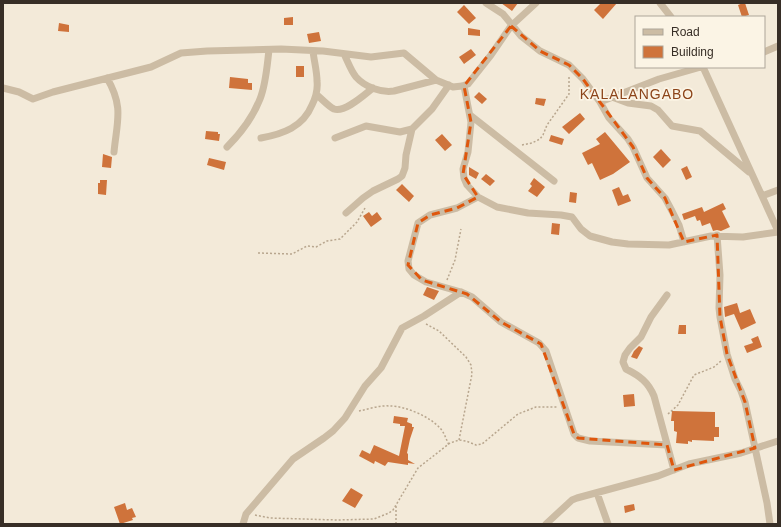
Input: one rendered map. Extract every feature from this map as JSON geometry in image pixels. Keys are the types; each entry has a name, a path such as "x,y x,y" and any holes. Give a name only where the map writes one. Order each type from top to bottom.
{"street":[{"path":"486,3 503,14 511,26 540,51 568,65 583,79 600,102 609,118 623,133 633,147 647,178 665,198 679,225 684,242"},
{"path":"3,88 19,92 33,99 53,92 151,67 181,53 269,50 313,51 371,57 404,53 436,80 457,87 464,86 468,84 491,55 511,26 536,3"},
{"path":"660,3 669,16"},
{"path":"765,52 778,46"},
{"path":"227,147 242,130 260,99 269,50"},
{"path":"261,138 281,134 300,122 309,113 317,95 313,51"},
{"path":"344,54 356,78 366,85 387,92 412,88 436,80"},
{"path":"600,102 659,79 698,68"},
{"path":"464,86 471,122 470,139 463,174 467,185 478,197 497,207 512,211 572,217 581,229 590,236 612,242 662,246 711,236 743,237 778,232 702,68"},
{"path":"107,78 114,90 118,103 119,120 114,152"},
{"path":"335,138 366,126 400,132 412,129 432,109 449,85"},
{"path":"317,95 333,108 339,110 358,100 373,88"},
{"path":"612,97 628,103 651,106 661,113 672,126 700,131 751,174"},
{"path":"470,116 554,181"},
{"path":"346,213 373,191 402,176 405,168 406,155 412,129"},
{"path":"762,196 778,190"},
{"path":"478,197 457,208 430,215 420,221 416,226 408,262 409,269 414,275 422,280 472,297 501,322 541,344 546,351 574,434 578,438 590,441 667,445"},
{"path":"717,236 720,275 719,308 727,354 734,379 745,402 770,524"},
{"path":"243,524 246,514 293,459 334,431 349,412 365,386 381,368 400,330 404,326 461,292"},
{"path":"667,295 641,337 625,355 624,366 650,387 674,470"},
{"path":"546,524 572,500 658,476 689,464 741,453 778,441"},
{"path":"597,493 608,524"}],"path":[{"path":"512,148 532,142 543,135 546,125 569,94 568,65"},
{"path":"258,253 292,254 307,246 316,247 327,241 340,239 357,222 366,204"},
{"path":"444,288 455,260 461,229"},
{"path":"415,320 432,326 439,331 466,357 471,366 472,374 460,440"},
{"path":"661,422 678,405 694,375 714,367 727,354"},
{"path":"349,412 388,406 400,406 431,421 440,429 449,445"},
{"path":"246,514 270,518 337,520 374,519 389,513 396,505 418,468 449,445 460,440 479,445 518,414 536,407 565,406"},
{"path":"396,505 396,524"}],"highlighted area":[{"path":"511,26 540,51 569,65 583,79 633,147 647,178 665,198 684,242 717,235 720,317 727,354 745,402 755,448 674,470 667,445 578,438 574,434 541,344 501,322 467,294 422,280 408,265 418,223 430,215 457,208 478,197 463,174 471,122 464,86"}],"building":[{"path":"501,3 518,3 512,11"},
{"path":"601,3 617,3 603,19 594,10"},
{"path":"745,3 749,15 742,16 738,5"},
{"path":"464,5 476,18 469,24 457,12"},
{"path":"293,17 293,25 284,25 284,18"},
{"path":"59,23 69,25 69,32 58,31"},
{"path":"468,28 480,30 480,36 468,35"},
{"path":"319,32 321,41 309,43 307,34"},
{"path":"471,49 476,55 464,64 459,57"},
{"path":"296,66 304,66 304,77 296,77"},
{"path":"230,77 248,79 248,83 252,83 252,90 229,88"},
{"path":"479,92 487,99 482,104 474,97"},
{"path":"536,98 546,99 544,106 535,104"},
{"path":"580,113 585,119 569,134 562,127"},
{"path":"206,131 218,132 218,134 220,134 219,141 205,139"},
{"path":"605,132 630,162 613,174 600,180 592,163 588,165 582,153 600,144 596,139"},
{"path":"442,134 452,145 445,151 435,140"},
{"path":"551,135 564,139 562,145 549,141"},
{"path":"661,149 671,160 663,168 653,157"},
{"path":"103,154 112,157 111,168 102,167"},
{"path":"209,158 226,162 224,170 207,165"},
{"path":"687,166 692,177 686,180 681,169"},
{"path":"469,167 479,173 476,179 469,175"},
{"path":"486,174 495,181 490,186 481,179"},
{"path":"534,178 545,187 537,197 528,191 532,186 530,184"},
{"path":"100,180 107,180 106,195 98,194 98,183 100,183"},
{"path":"402,184 414,196 409,202 396,190"},
{"path":"619,187 623,196 628,194 631,201 618,206 612,190"},
{"path":"570,192 577,193 576,203 569,202"},
{"path":"723,203 726,209 722,211 730,227 721,231 713,231 710,223 702,226 700,220 697,221 695,216 684,220 682,214 702,207 704,212"},
{"path":"369,212 372,216 377,212 382,219 371,227 363,216"},
{"path":"552,223 560,224 559,235 551,234"},
{"path":"427,287 439,291 434,300 423,295"},
{"path":"737,303 740,313 750,309 756,323 741,330 734,314 725,317 724,307"},
{"path":"679,325 686,325 686,334 678,334"},
{"path":"758,336 762,347 747,353 744,346 753,343 751,339"},
{"path":"639,346 643,348 637,359 631,357 634,351"},
{"path":"634,394 635,406 624,407 623,395"},
{"path":"672,411 715,412 715,427 719,427 719,437 714,437 714,441 692,440 692,442 688,441 688,444 676,443 677,432 674,431 674,421 671,421"},
{"path":"394,416 408,418 407,422 412,424 412,427 414,427 407,453 408,460 415,464 408,463 408,465 388,462 385,466 375,461 374,464 359,456 362,450 370,454 374,445 399,456 405,426 400,426 400,424 393,423"},
{"path":"351,488 363,495 355,508 342,501"},
{"path":"125,503 127,510 132,508 136,517 132,518 133,520 120,524 114,507"},
{"path":"634,504 635,510 625,513 624,506"}],"district":[{"name":"KALALANGABO","path":"637,94"}]}
